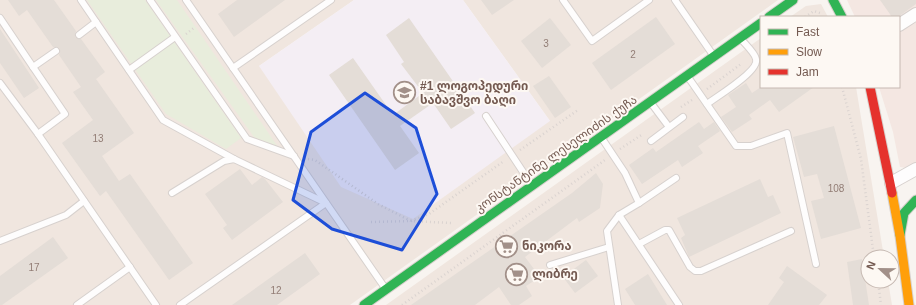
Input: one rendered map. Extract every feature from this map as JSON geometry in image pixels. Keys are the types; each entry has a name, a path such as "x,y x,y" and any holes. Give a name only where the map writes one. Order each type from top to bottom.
{"street":[{"path":"770,16 792,0"},
{"path":"833,0 841,16"},
{"path":"900,25 916,14"},
{"name":"კონსტანტინე ლესელიძის ქუჩა","path":"366,304 760,23"},
{"path":"870,88 891,183 909,305"},
{"path":"891,183 916,169"},
{"path":"900,236 904,213 916,200"}],"lane":[{"path":"81,0 163,120 234,159 326,203"},
{"path":"150,0 247,139 294,156"},
{"path":"186,0 386,289"},
{"path":"233,68 331,0"},
{"path":"563,0 592,41 649,0"},
{"path":"674,0 714,56"},
{"path":"0,18 65,114 38,134"},
{"path":"79,35 96,22"},
{"path":"129,70 176,38"},
{"path":"707,104 747,75 756,63 756,58 740,38"},
{"path":"33,67 56,50"},
{"path":"687,75 736,146 750,146 787,133 816,264"},
{"path":"0,83 38,134 156,305"},
{"path":"650,102 669,127"},
{"path":"486,116 532,186"},
{"path":"651,141 683,117"},
{"path":"600,137 625,173 639,203"},
{"path":"172,193 224,160 234,159"},
{"path":"618,305 607,230 619,215 676,178"},
{"path":"0,241 66,215 84,201"},
{"path":"180,305 326,203"},
{"path":"619,215 679,305"},
{"path":"639,244 665,230 669,230 690,267 695,271 702,271 791,231"},
{"path":"550,265 610,247"},
{"path":"77,305 130,267"}],"path":[{"path":"806,16 814,11 820,12 821,16"},
{"path":"176,38 201,23"},
{"path":"663,120 754,55"},
{"path":"842,88 861,159 873,249"},
{"path":"294,156 314,160 378,204 411,221 429,214 578,110"},
{"path":"402,305 644,133"},
{"path":"371,222 411,221 454,223"},
{"path":"879,289 881,305"}],"highlighted area":[{"path":"365,93 416,128 437,194 402,250 332,229 293,200 311,132"}],"shaded area":[{"path":"0,0 354,0 259,66 550,121 463,0 778,0 350,305 0,305"},
{"name":"#1 ლოგოპედური საბავშვო ბაღი","path":"354,0 463,0 550,121 413,219 341,187 259,66"},
{"path":"847,0 916,0 916,167 913,169 900,167 893,132 879,88 900,88 900,16 855,16"},
{"path":"821,4 827,16 791,16 806,6"},
{"path":"760,39 760,88 856,88 883,249 860,249 860,289 889,289 892,305 386,305"}],"green space":[{"path":"87,0 145,0 241,138 226,149 166,114"},
{"path":"156,0 177,0 278,147 254,137"}],"building":[{"path":"8,0 54,0 76,31 75,37 81,39 105,72 96,79 134,133 102,156 119,181 130,174 193,263 169,280 106,191 100,196 62,143 93,120 73,92 81,87 59,55 59,48 53,47 27,10 19,16"},
{"path":"237,0 285,0 234,37 218,14"},
{"path":"481,0 514,0 492,15"},
{"path":"880,0 916,0 916,4 899,16 891,16"},
{"path":"656,17 675,44 611,90 592,63"},
{"path":"409,18 475,113 451,129 433,103 400,126 419,153 395,170 329,75 353,58 393,115 423,93 401,64 404,62 386,35"},
{"path":"550,18 571,45 542,68 521,41"},
{"path":"0,29 39,88 24,98 0,63"},
{"path":"549,76 571,107 555,118 533,86"},
{"path":"746,83 752,93 760,88 813,88 779,112 770,100 749,115 752,119 732,132 721,117 736,107 728,95"},
{"path":"699,122 704,129 714,122 720,131 698,146 703,153 682,167 678,160 642,184 629,165 653,148 656,152"},
{"path":"834,126 861,228 821,239 811,201 824,198 817,174 804,177 793,137"},
{"path":"240,169 252,185 262,177 265,179 283,202 232,240 223,228 227,225 205,194"},
{"path":"596,173 603,184 600,208 579,222 577,218 525,257 540,277 526,286 532,296 519,305 511,305 499,287 475,305 411,305 572,193"},
{"path":"760,179 768,197 773,195 781,213 689,257 681,238 685,235 677,218"},
{"path":"53,237 68,258 0,305 0,276"},
{"path":"305,253 320,274 277,305 232,305"},
{"path":"860,259 860,289 867,289 869,305 853,305 847,262"},
{"path":"586,260 598,276 575,293 563,277"},
{"path":"787,266 827,295 819,305 768,305 784,282 779,278"},
{"path":"648,274 667,305 635,305 625,289"}],"traffic: fast":[{"path":"770,16 793,0"},
{"path":"833,0 841,16"},
{"path":"364,305 760,24"},
{"path":"900,235 904,213 916,200"}],"traffic: slow":[{"path":"892,193 900,236 909,305"}],"traffic: jam":[{"path":"870,88 892,193"}],"place":[{"name":"#1 ლოგოპედური საბავშვო ბაღი","path":"404,93"},
{"name":"ნიკორა","path":"507,246"},
{"name":"ლიბრე","path":"516,274"}]}
